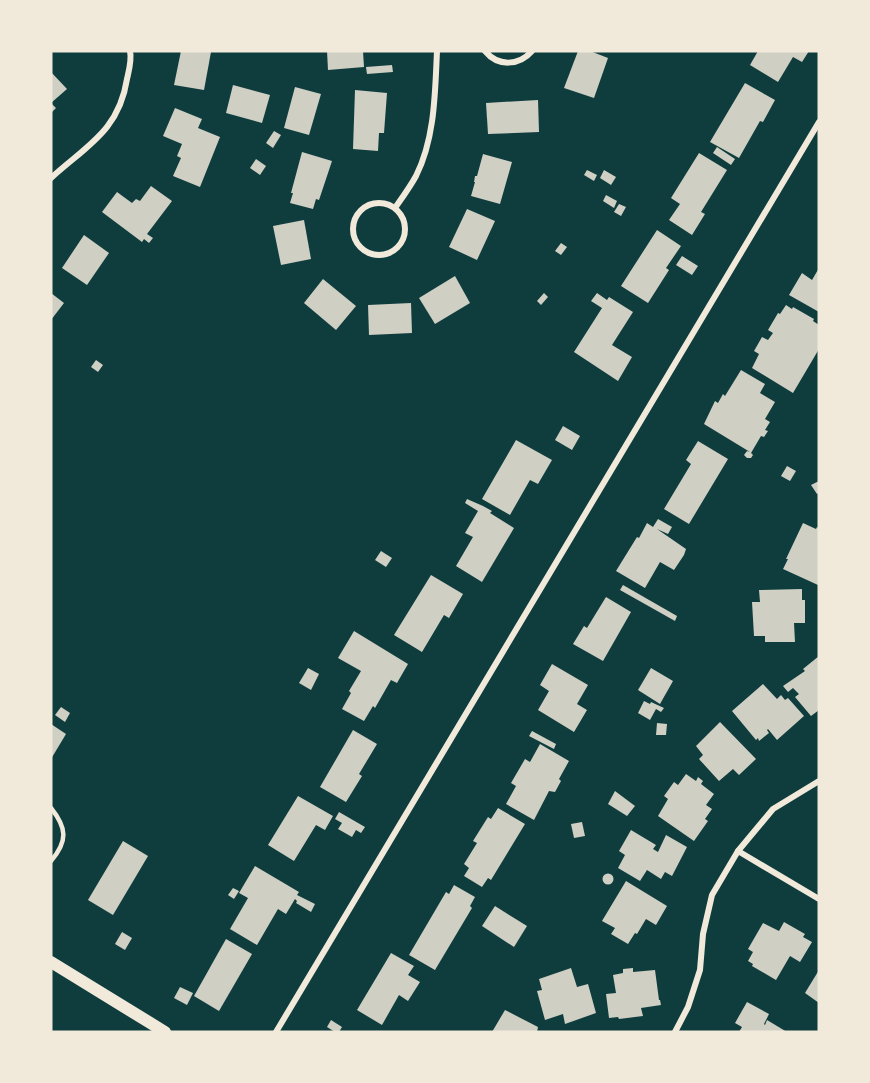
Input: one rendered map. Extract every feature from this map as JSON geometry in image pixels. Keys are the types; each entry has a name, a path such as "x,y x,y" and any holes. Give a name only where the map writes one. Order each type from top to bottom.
{"main road":[{"path":"51,962 165,1032"}],"street":[{"path":"51,178 93,144 113,121 126,89 130,51"},
{"path":"395,208 415,177 429,140 435,102 437,51"},
{"path":"485,51 498,61 507,63 517,62 532,51"},
{"path":"276,1032 819,122"},
{"path":"378,203 395,208 404,222 404,238 400,245 394,251 379,255 364,250 357,243 354,235 356,217 369,205 378,203"},
{"path":"675,1032 688,1007 700,970 703,934 712,895 738,851 773,809 819,781"},
{"path":"738,851 819,899"}],"lane":[{"path":"51,808 65,830 60,850 51,861"}],"building":[{"path":"181,51 211,52 204,90 174,85"},
{"path":"327,51 363,51 364,67 328,70"},
{"path":"578,51 590,51 608,58 594,98 564,88"},
{"path":"758,51 809,51 802,62 793,57 778,82 750,65"},
{"path":"392,65 393,72 367,74 366,67"},
{"path":"51,72 67,89 51,103"},
{"path":"745,83 775,100 739,158 710,142"},
{"path":"233,85 270,95 262,123 226,113"},
{"path":"295,87 321,94 309,135 284,128"},
{"path":"355,90 387,93 384,133 379,133 378,151 353,149"},
{"path":"538,100 539,132 488,134 486,103"},
{"path":"51,103 56,108 51,113"},
{"path":"175,108 202,119 198,128 220,137 200,187 173,176 181,158 177,156 182,144 163,136"},
{"path":"274,131 281,135 273,148 266,143"},
{"path":"717,147 735,159 731,165 713,153"},
{"path":"302,152 332,161 319,200 316,199 313,209 290,203"},
{"path":"699,153 727,170 701,212 705,214 692,235 669,220 680,204 671,198"},
{"path":"483,154 512,162 500,204 471,196"},
{"path":"256,159 266,166 260,175 250,168"},
{"path":"587,170 597,175 594,181 584,175"},
{"path":"604,170 616,177 611,185 600,178"},
{"path":"151,186 172,201 147,234 153,238 149,243 144,239 142,242 102,212 117,192 132,203 136,199 140,201"},
{"path":"606,195 617,201 614,208 603,201"},
{"path":"619,204 626,207 621,216 614,212"},
{"path":"467,209 495,221 477,260 449,247"},
{"path":"304,220 311,259 281,265 273,226"},
{"path":"657,230 681,246 666,268 669,270 648,303 621,286"},
{"path":"84,235 109,253 87,285 62,268"},
{"path":"561,243 567,247 561,255 555,251"},
{"path":"682,256 698,266 692,275 676,265"},
{"path":"819,268 819,312 789,295 802,273 812,280"},
{"path":"455,276 470,303 435,324 419,298"},
{"path":"323,279 356,306 336,330 304,303"},
{"path":"51,293 64,303 51,320"},
{"path":"544,293 548,297 541,305 537,301"},
{"path":"597,293 607,300 609,297 633,312 612,345 632,357 618,381 574,352 602,308 591,301"},
{"path":"411,303 412,333 369,335 368,305"},
{"path":"786,305 814,319 813,321 819,325 819,349 793,393 752,368 759,354 754,351 762,337 768,340 773,333 768,330 778,313 780,314"},
{"path":"96,360 103,365 98,372 91,367"},
{"path":"741,370 765,384 760,393 775,402 765,419 770,422 765,430 768,431 764,437 761,436 751,453 753,455 751,458 744,455 747,451 750,452 704,424 715,401 718,403 723,394 725,396"},
{"path":"563,426 580,436 572,450 555,440"},
{"path":"516,440 552,460 538,484 530,480 510,515 482,499"},
{"path":"698,441 728,459 689,524 664,509 691,464 686,460"},
{"path":"787,466 796,471 790,481 781,476"},
{"path":"819,481 819,493 817,494 811,485"},
{"path":"467,499 492,511 490,513 514,528 482,582 456,566 473,537 465,533 478,511 465,503"},
{"path":"658,519 672,527 668,534 657,529 686,549 674,570 660,562 645,588 616,571 647,523 653,527"},
{"path":"803,523 816,529 819,528 818,585 783,569"},
{"path":"381,551 392,558 386,567 375,560"},
{"path":"431,575 463,594 449,618 444,615 422,652 394,635"},
{"path":"623,585 677,616 675,621 620,590"},
{"path":"802,589 802,600 805,600 805,623 794,623 795,642 765,642 765,636 754,636 752,602 760,602 759,590"},
{"path":"606,597 631,612 603,661 573,644 584,626 587,628"},
{"path":"354,631 408,664 397,683 391,680 375,708 373,706 364,721 342,709 361,671 338,658"},
{"path":"819,656 819,710 811,716 795,697 799,694 793,688 788,692 783,686 805,671 803,669"},
{"path":"552,664 588,685 577,704 587,710 574,732 538,710 549,691 540,685"},
{"path":"308,668 319,674 311,690 299,683"},
{"path":"651,668 673,681 660,704 638,690"},
{"path":"763,684 777,699 781,695 785,700 788,698 804,716 777,740 768,729 769,733 759,741 758,738 756,740 732,711"},
{"path":"644,701 664,708 661,712 656,709 650,720 638,713"},
{"path":"61,707 70,713 65,722 55,715"},
{"path":"720,722 756,759 739,775 733,769 719,781 699,759 703,755 696,746"},
{"path":"657,723 667,724 666,735 656,735"},
{"path":"51,724 66,734 51,759"},
{"path":"353,730 377,744 359,774 362,776 346,802 320,787"},
{"path":"532,731 556,744 554,749 529,736"},
{"path":"540,744 569,761 555,792 549,791 534,820 506,804 516,786 511,783 525,759 530,762"},
{"path":"686,774 696,781 698,777 703,781 701,784 714,794 706,805 712,809 705,819 708,821 694,841 658,816 668,799 664,796 674,782 678,785"},
{"path":"615,791 635,806 627,816 608,804"},
{"path":"298,796 333,816 325,830 316,825 294,861 268,845"},
{"path":"498,808 525,824 491,880 488,878 482,887 464,876 469,868 464,864 477,843 473,841 488,817 491,819"},
{"path":"339,812 365,827 361,833 356,830 352,837 338,829 342,823 335,819"},
{"path":"582,822 585,836 574,838 571,824"},
{"path":"631,830 656,845 653,849 658,852 666,835 687,847 672,876 665,872 661,879 647,870 640,881 618,868 625,855 619,851"},
{"path":"123,841 148,856 113,915 88,900"},
{"path":"255,866 299,892 297,895 315,904 311,912 296,903 295,899 286,914 278,909 257,945 230,929 248,898 239,893"},
{"path":"608,874 612,875 612,883 608,884 604,883 603,879 604,875"},
{"path":"626,881 667,906 656,925 646,919 628,944 611,934 615,928 602,921"},
{"path":"454,885 475,897 470,906 472,908 435,970 409,955 446,892 449,894"},
{"path":"233,888 239,891 234,899 228,895"},
{"path":"495,906 527,926 514,947 482,926"},
{"path":"784,922 805,934 803,937 812,942 800,962 790,956 776,980 752,966 753,964 748,961 753,952 748,949 763,923 779,931"},
{"path":"122,932 132,938 125,950 115,944"},
{"path":"226,939 252,954 219,1011 194,996"},
{"path":"391,953 414,966 408,975 420,982 408,1001 399,995 382,1025 357,1010"},
{"path":"571,968 577,987 588,984 596,1013 565,1024 563,1014 545,1020 537,991 542,990 539,979"},
{"path":"633,968 633,972 655,970 661,1005 641,1008 643,1016 609,1018 606,994 616,993 613,975 623,973 623,969"},
{"path":"819,970 819,1003 805,993"},
{"path":"180,987 193,993 187,1005 174,998"},
{"path":"747,1002 769,1014 765,1025 767,1020 787,1032 739,1032 742,1027 735,1023"},
{"path":"505,1010 538,1027 537,1032 492,1032"},
{"path":"331,1020 342,1027 339,1032 327,1027"}]}
